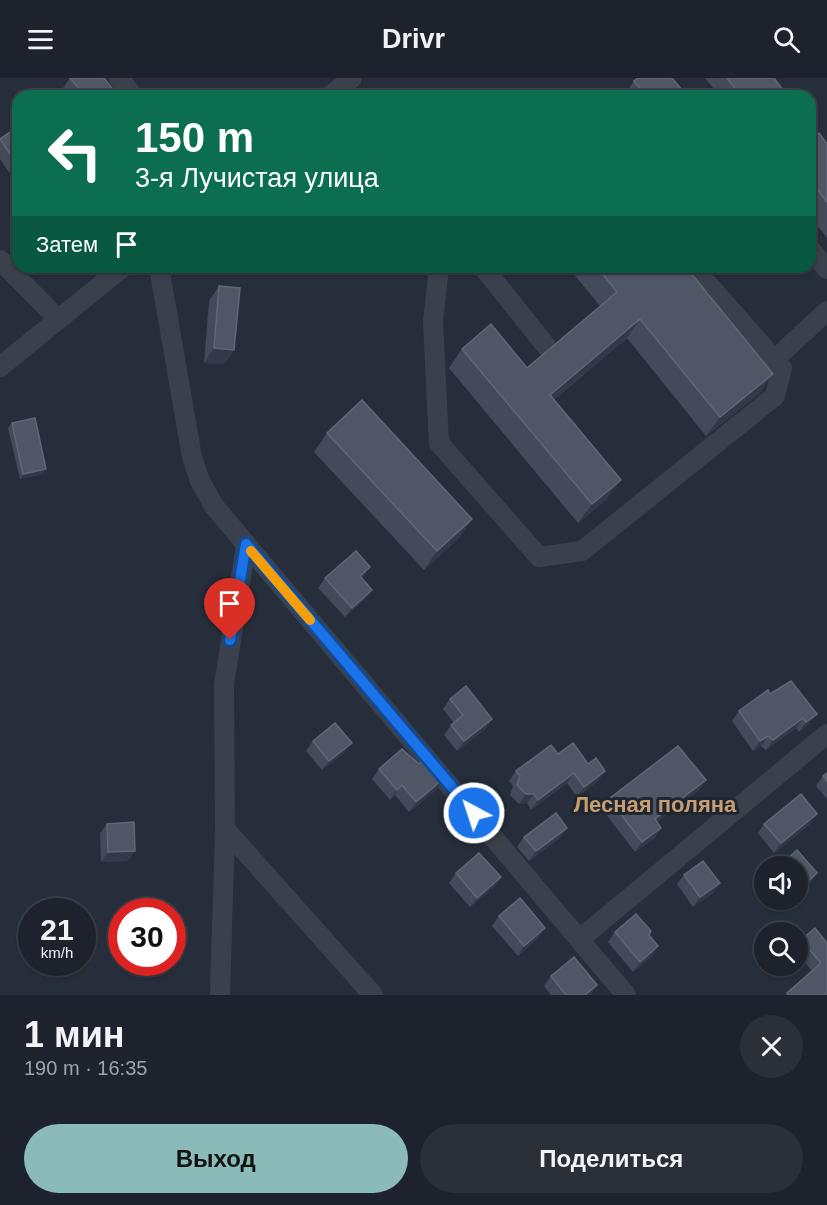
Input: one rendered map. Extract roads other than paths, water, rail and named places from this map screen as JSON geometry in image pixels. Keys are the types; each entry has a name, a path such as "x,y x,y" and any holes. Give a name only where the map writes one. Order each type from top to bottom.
{"street":[{"path":"119,78 128,90"},
{"path":"337,90 352,78"},
{"path":"816,256 827,269"},
{"path":"0,260 12,272"},
{"path":"13,273 58,320"},
{"path":"0,367 116,273"},
{"path":"160,273 192,457 200,481 214,506 581,938 626,995"},
{"path":"438,273 433,322 439,443 539,557 582,551 776,396 782,368 698,273"},
{"path":"488,273 546,346"},
{"path":"774,360 827,311"},
{"path":"220,995 225,829 224,685 246,544"},
{"path":"581,938 827,734"},
{"path":"225,829 374,995"}],"district":[{"name":"Лесная поляна","path":"655,804"}]}
